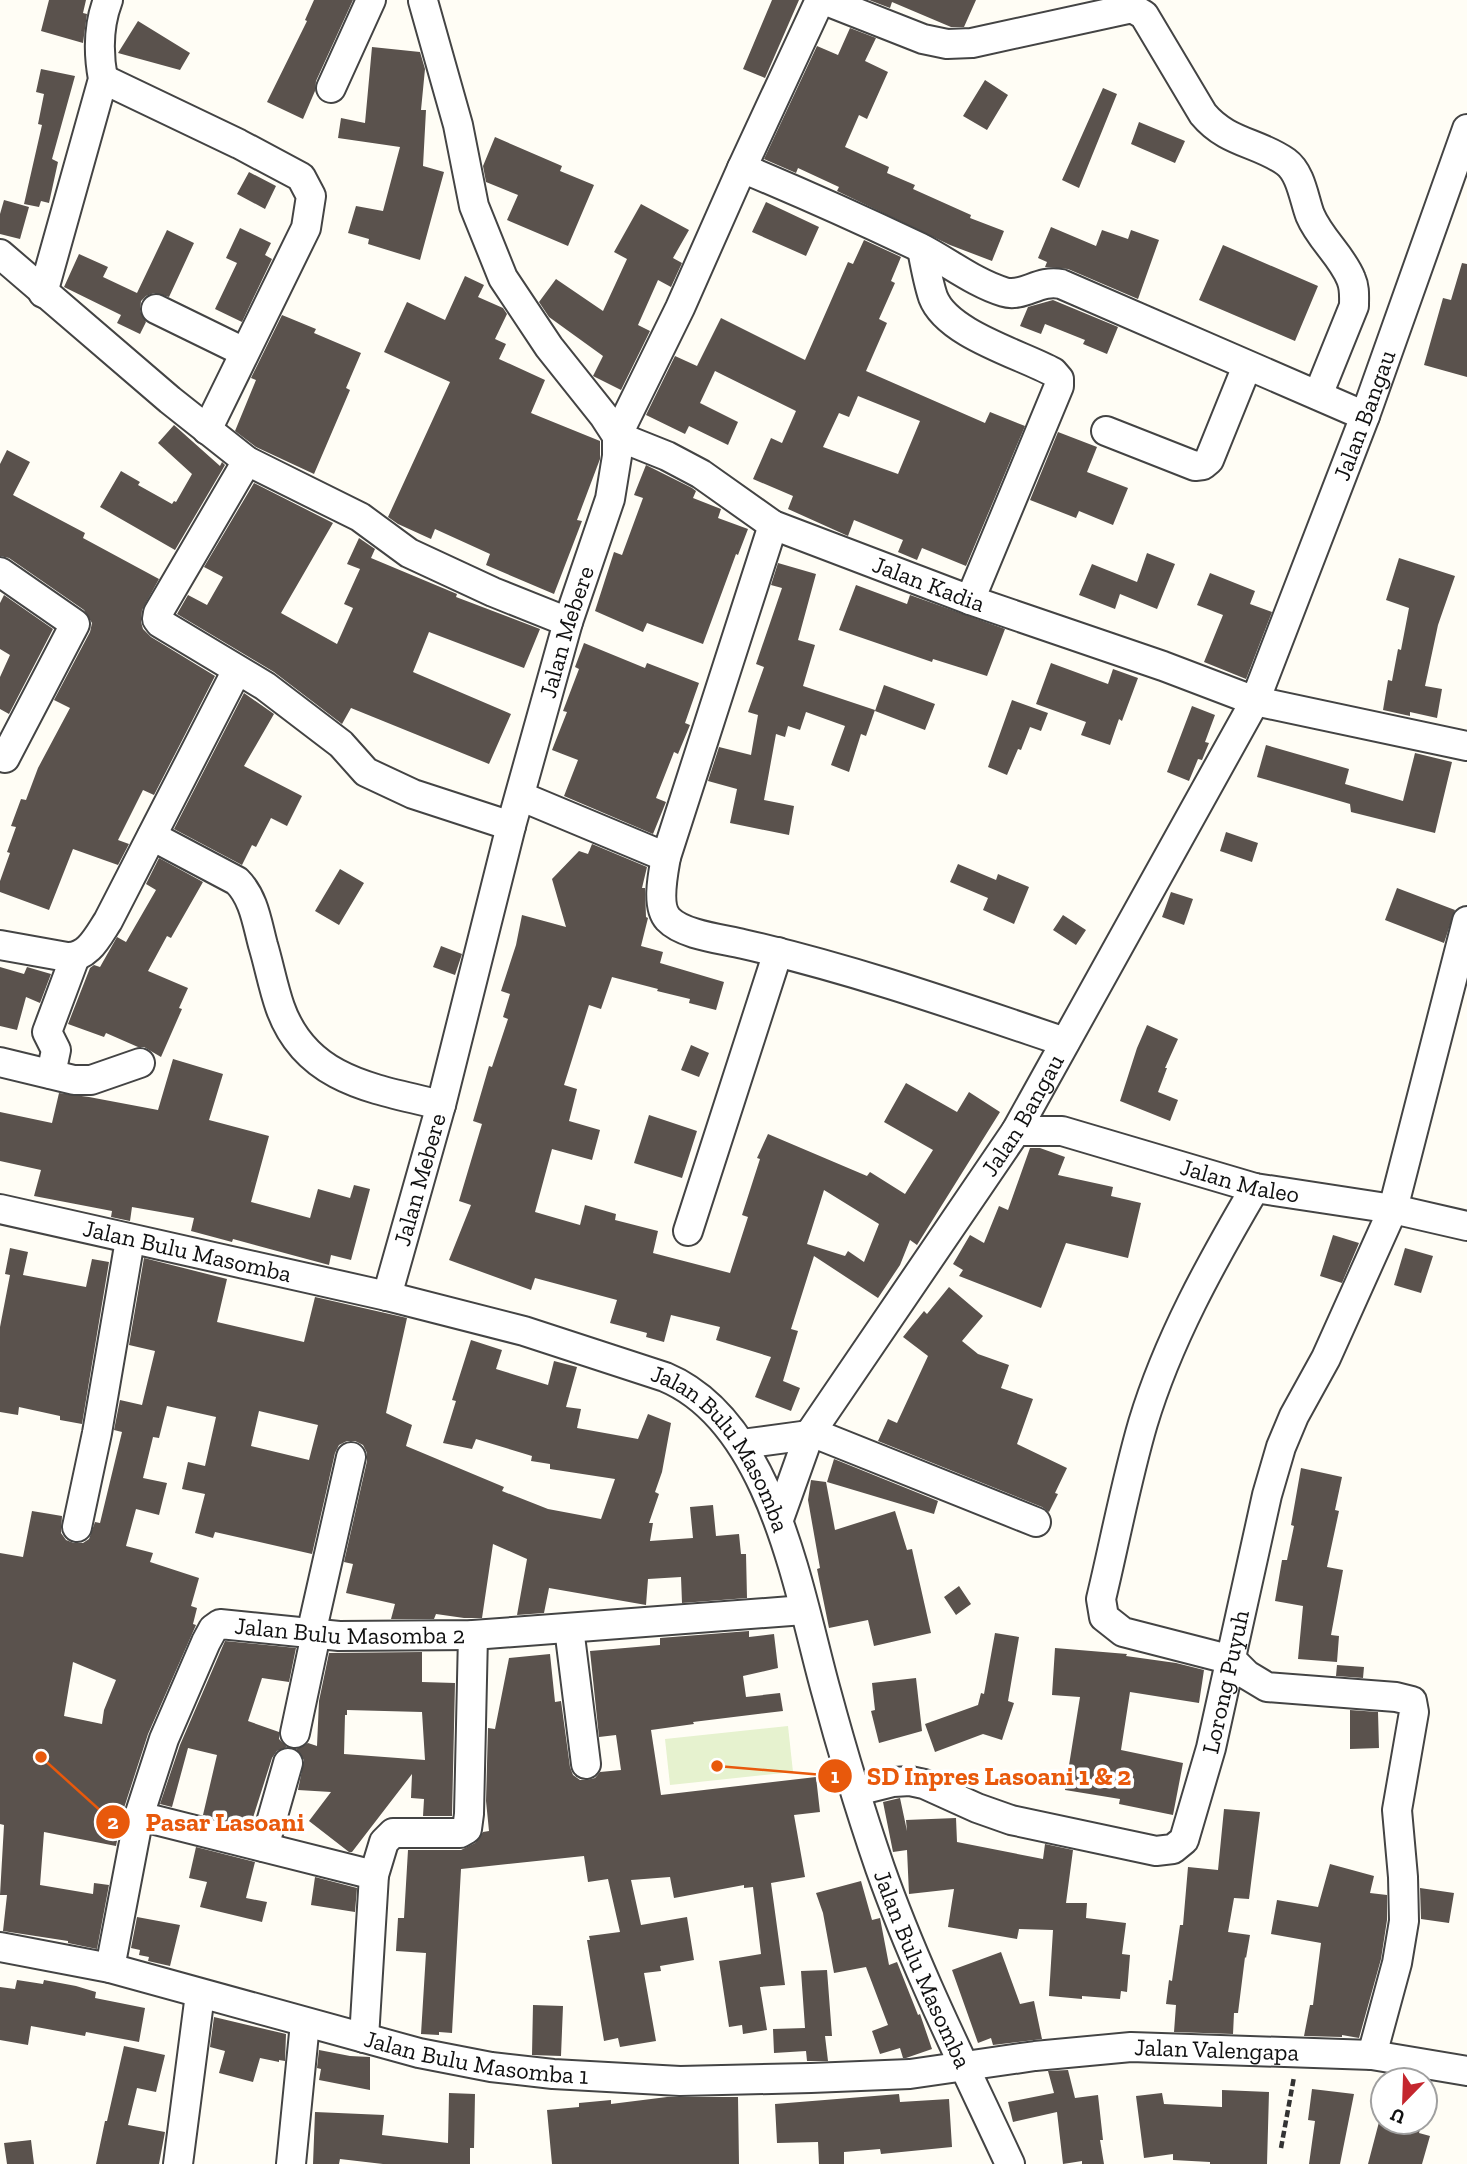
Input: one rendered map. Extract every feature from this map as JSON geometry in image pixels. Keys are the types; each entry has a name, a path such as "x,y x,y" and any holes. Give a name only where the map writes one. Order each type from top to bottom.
{"street":[{"path":"43,293 103,79 100,33 108,0"},
{"path":"331,88 371,0"},
{"path":"423,0 458,125 474,206 503,278 549,347 617,436"},
{"path":"617,436 680,308 742,168 831,1 923,39 947,44 972,43 1132,8 1144,15 1213,127 1279,158 1292,167 1310,215 1322,237 1351,277 1355,291 1354,306 1318,395"},
{"path":"103,79 301,177 311,196 306,228 207,430"},
{"name":"Jalan Bangau","path":"779,1519 810,1433 1016,1131 1255,701 1365,416 1467,129"},
{"path":"742,168 827,203 922,249 995,289 1015,294 1045,283 1061,284 1365,416"},
{"path":"922,249 934,298 947,317 967,331 1053,372 1059,379 1059,386 970,600"},
{"path":"0,254 43,293 247,461 360,517 409,553 493,592 569,622"},
{"path":"156,309 244,352"},
{"path":"1107,431 1195,466 1203,465 1209,460 1247,366"},
{"name":"Jalan Kadia","path":"617,436 667,456 701,474 772,524 970,600 1163,666 1255,701"},
{"name":"Jalan Mebere","path":"387,1296 441,1105 511,826 569,622 610,499 615,476 617,436"},
{"path":"247,461 158,613 160,623 258,680 341,744 366,772 414,794 511,826"},
{"path":"772,524 666,857 663,875 663,906 666,917 683,930 778,952 887,982 1065,1042"},
{"path":"0,572 75,624 2,766"},
{"path":"0,945 75,957 88,950 108,921 237,670"},
{"path":"1255,701 1467,746"},
{"path":"0,729 4,736 2,766"},
{"path":"520,796 666,857"},
{"path":"152,836 237,881 243,887 252,903 280,1009 293,1035 307,1052 327,1069 363,1086 441,1105"},
{"name":"Lorong Puyuh","path":"856,1791 893,1782 910,1781 924,1784 1011,1820 1156,1851 1173,1849 1184,1840 1232,1660 1267,1495 1281,1447 1294,1416 1326,1358 1393,1209 1467,921"},
{"path":"688,1231 778,952"},
{"path":"51,1074 56,1050 47,1032 75,957"},
{"path":"0,1062 74,1080 91,1080 141,1063"},
{"name":"Jalan Maleo","path":"1016,1131 1062,1131 1255,1188 1466,1222"},
{"path":"1255,1188 1222,1243 1164,1364 1143,1423 1101,1599 1104,1617 1123,1632 1232,1660 1247,1675 1267,1687 1396,1697 1408,1699 1413,1704 1414,1712 1397,1810 1404,1921 1397,1963 1372,2055"},
{"name":"Jalan Bulu Masomba","path":"0,1209 387,1296 524,1331 665,1377 704,1398 742,1444 779,1519 831,1712 885,1880 920,1971 1010,2164"},
{"path":"76,1527 97,1433 130,1240"},
{"path":"742,1444 810,1433 1036,1522"},
{"path":"295,1733 351,1457"},
{"name":"Jalan Bulu Masomba 2","path":"110,1968 139,1816 163,1739 206,1642 216,1626 220,1624 314,1634 473,1635 804,1610"},
{"path":"569,1628 586,1764"},
{"path":"364,2038 374,1875 384,1842 393,1833 460,1833 467,1829 473,1635"},
{"path":"264,1847 288,1763"},
{"path":"139,1816 374,1875"},
{"name":"Jalan Bulu Masomba 1","path":"0,1947 110,1968 419,2053 491,2067 553,2074 680,2081 910,2074 964,2066"},
{"path":"178,2164 200,1994"},
{"path":"291,2164 306,2023"},
{"name":"Jalan Valengapa","path":"964,2066 1035,2056 1131,2048 1372,2055 1467,2071"}],"path":[{"path":"1281,2148 1298,2052"}],"green space":[{"path":"788,1726 793,1772 670,1785 665,1739"}],"building":[{"path":"49,0 86,0 83,43 41,31"},
{"path":"314,0 353,0 316,81 315,91 303,119 267,102 307,21 305,20"},
{"path":"772,0 799,0 765,78 743,69"},
{"path":"869,0 976,0 964,27 951,27 892,2 890,8"},
{"path":"138,21 190,53 180,70 118,53"},
{"path":"850,28 876,38 865,61 888,72 867,119 859,115 845,147 889,167 887,173 915,185 913,189 971,215 970,218 1004,231 992,261 950,245 837,191 839,187 798,168 796,173 764,159 817,46 838,55"},
{"path":"372,47 420,52 425,69 421,110 426,110 423,166 444,172 420,260 368,244 369,239 348,233 356,206 383,211 400,147 338,138 341,118 365,123"},
{"path":"41,69 75,76 52,159 58,162 49,203 41,201 39,207 24,204 42,125 38,124 44,94 36,92"},
{"path":"985,80 1008,95 987,130 963,116"},
{"path":"1103,88 1117,94 1079,188 1062,180"},
{"path":"1139,122 1185,141 1175,163 1131,144"},
{"path":"495,137 562,166 560,171 594,185 568,246 507,220 518,195 486,182 483,166"},
{"path":"249,172 276,186 265,209 237,194"},
{"path":"4,200 29,207 20,239 0,234 0,214"},
{"path":"766,202 819,227 806,256 752,232"},
{"path":"641,204 689,230 673,258 682,263 671,287 658,280 638,325 650,331 621,390 593,376 603,356 549,317 539,302 556,279 603,311 627,259 614,252"},
{"path":"1051,227 1096,246 1102,230 1128,239 1131,230 1159,240 1138,299 1068,269 1045,267 1047,262 1038,258"},
{"path":"240,228 271,243 265,255 272,259 242,322 215,309 237,263 226,258"},
{"path":"167,230 194,243 169,297 154,293 141,301 140,311 146,322 140,334 117,323 121,315 64,287 79,254 108,267 103,277 137,293"},
{"path":"864,240 901,257 891,281 895,283 879,319 887,323 866,371 985,423 990,412 1025,426 966,566 922,548 917,560 898,552 903,540 854,520 848,536 788,509 793,496 753,479 771,438 782,443 796,411 715,371 700,403 738,422 728,445 689,426 685,434 646,415 675,356 697,366 721,318 805,360 848,262 853,264","holes":["858,396 920,421 898,474 823,447 839,413 849,417"]},
{"path":"1223,245 1318,286 1295,341 1199,300"},
{"path":"1462,263 1467,264 1467,377 1424,365 1443,298 1451,300"},
{"path":"465,276 484,285 478,297 503,308 507,314 495,339 506,344 499,359 545,380 531,413 600,441 600,459 577,520 582,521 554,594 486,565 490,554 435,529 431,539 388,517 450,382 384,352 407,302 445,320"},
{"path":"1053,300 1118,327 1107,354 1083,344 1085,340 1045,324 1041,334 1020,326 1028,307"},
{"path":"282,315 316,329 314,333 361,353 346,388 350,390 314,474 256,447 235,431 256,380 251,378"},
{"path":"174,425 220,466 222,462 225,465 175,550 100,507 121,471 140,482 138,485 172,504 176,502 192,474 158,443"},
{"path":"1058,432 1097,447 1087,472 1128,488 1113,525 1079,511 1076,518 1030,500"},
{"path":"7,450 30,462 13,495 85,533 83,538 159,579 142,610 143,629 151,637 215,676 154,795 143,790 118,840 129,844 118,865 73,849 49,910 0,892 0,881 16,827 11,826 21,799 26,800 38,768 70,708 54,700 90,632 92,623 84,610 9,558 0,556 0,464"},
{"path":"646,465 692,488 696,491 693,498 721,509 718,518 748,529 703,644 647,623 643,632 595,611 614,552 622,555 643,498 634,495"},
{"path":"254,483 333,523 281,613 337,644 353,608 344,604 360,569 347,564 359,538 375,549 371,558 457,594 456,597 540,629 524,668 429,632 413,672 511,714 489,764 351,708 342,724 274,672 177,614 188,595 207,605 223,577 204,567"},
{"path":"1147,553 1175,564 1157,609 1120,594 1115,609 1079,595 1092,564 1137,582"},
{"path":"1399,558 1455,576 1438,625 1425,686 1442,689 1437,718 1383,710 1388,680 1392,681 1398,649 1401,650 1409,608 1386,600"},
{"path":"778,563 816,574 798,640 815,645 803,686 875,710 866,736 861,734 849,772 831,765 845,726 806,712 800,730 788,726 785,737 776,734 764,800 794,806 789,835 730,823 737,789 708,781 719,747 751,755 758,715 748,712 764,667 756,664 782,588 771,585"},
{"path":"1210,573 1255,591 1250,604 1272,612 1246,679 1204,662 1223,615 1197,605"},
{"path":"856,585 907,604 910,595 1005,629 987,676 933,659 932,662 839,630"},
{"path":"4,595 53,629 9,714 0,709 0,677 10,655 0,649 0,603"},
{"path":"584,643 645,668 647,663 699,683 685,723 690,725 678,754 674,752 656,798 666,802 653,834 564,796 578,760 552,750 567,712 563,711 579,669 575,667"},
{"path":"1051,663 1108,684 1113,669 1138,678 1110,745 1081,735 1086,722 1036,704"},
{"path":"884,685 935,704 925,730 875,711"},
{"path":"244,693 274,714 244,766 302,796 287,826 271,818 256,847 252,845 242,865 174,829"},
{"path":"1012,700 1048,713 1041,731 1030,727 1007,775 988,767"},
{"path":"1192,706 1215,715 1205,742 1209,743 1202,760 1198,759 1189,781 1167,772"},
{"path":"1266,745 1349,769 1345,784 1403,801 1415,753 1452,762 1435,833 1351,812 1350,804 1257,777"},
{"path":"1226,832 1258,843 1252,862 1220,851"},
{"path":"592,844 647,867 642,888 645,888 648,918 641,946 663,952 660,963 724,982 716,1010 689,1003 690,999 612,977 601,1009 589,1005 564,1085 577,1089 569,1121 600,1130 592,1160 552,1149 535,1212 580,1225 585,1205 616,1214 615,1220 658,1231 653,1253 730,1273 748,1217 742,1215 760,1159 757,1158 768,1134 867,1176 870,1172 905,1194 933,1150 884,1122 906,1083 957,1112 969,1092 1000,1112 917,1245 910,1240 900,1265 878,1298 814,1256 791,1329 798,1331 783,1381 800,1388 791,1411 755,1397 771,1357 716,1340 720,1327 671,1315 664,1342 646,1337 647,1333 610,1323 617,1300 535,1278 531,1290 449,1260 471,1205 459,1201 482,1124 473,1121 489,1066 492,1067 508,1019 503,1017 510,994 501,991 516,945 522,915 566,927 552,879 579,851 588,854","holes":["824,1190 879,1224 864,1262 848,1251 845,1256 807,1244"]},
{"path":"159,858 203,882 171,938 167,936 148,971 188,988 161,1057 144,1047 106,1033 104,1037 68,1024 90,968 94,965 100,967 117,937 126,942 156,890 146,884"},
{"path":"958,864 996,880 998,874 1029,887 1014,924 983,910 988,898 950,882"},
{"path":"340,869 364,883 339,925 315,911"},
{"path":"1397,888 1455,910 1444,943 1385,920"},
{"path":"1171,892 1193,899 1184,925 1162,917"},
{"path":"1063,915 1086,930 1076,945 1053,930"},
{"path":"441,946 462,954 455,975 433,967"},
{"path":"0,967 24,974 27,967 51,974 40,1003 26,997 17,1030 0,1026"},
{"path":"1147,1025 1178,1039 1158,1092 1178,1100 1170,1121 1120,1101"},
{"path":"691,1045 709,1053 699,1077 681,1070"},
{"path":"173,1059 223,1074 209,1120 269,1136 251,1202 310,1218 318,1189 350,1198 354,1185 370,1189 351,1260 331,1255 329,1265 233,1239 232,1242 191,1231 194,1218 132,1207 130,1221 111,1217 112,1211 34,1196 41,1170 0,1161 0,1112 52,1123 59,1093 158,1110"},
{"path":"649,1115 697,1131 682,1178 634,1163"},
{"path":"1030,1148 1040,1148 1065,1157 1058,1175 1113,1187 1111,1196 1141,1203 1128,1258 1066,1243 1041,1308 959,1276 963,1270 953,1264 970,1235 984,1243 999,1206 1008,1210"},
{"path":"1333,1235 1359,1243 1342,1283 1320,1276"},
{"path":"10,1248 28,1252 23,1275 86,1287 92,1259 109,1262 82,1424 19,1407 18,1415 0,1412 0,1327 10,1275 5,1274"},
{"path":"1405,1248 1433,1256 1421,1293 1394,1285"},
{"path":"144,1258 227,1279 217,1322 304,1342 315,1297 407,1318 386,1413 412,1425 406,1446 504,1487 502,1491 548,1509 601,1519 615,1479 550,1469 550,1464 531,1461 532,1456 476,1439 472,1449 443,1443 456,1401 452,1400 471,1340 502,1350 496,1369 548,1385 554,1361 577,1367 566,1407 581,1409 577,1428 638,1439 648,1414 671,1423 662,1472 655,1492 659,1494 649,1523 653,1523 650,1541 693,1538 690,1507 713,1505 716,1536 739,1534 741,1554 746,1554 747,1598 682,1603 681,1577 648,1579 646,1605 549,1588 544,1613 517,1615 527,1559 493,1544 482,1618 436,1614 434,1619 391,1619 395,1604 346,1593 353,1564 344,1562 367,1461 363,1445 347,1441 339,1445 335,1453 312,1554 215,1532 213,1538 195,1533 205,1494 182,1489 188,1462 205,1466 216,1417 167,1406 159,1438 153,1437 143,1478 167,1483 159,1515 136,1509 126,1546 153,1553 150,1562 199,1578 191,1606 197,1608 193,1624 196,1625 148,1734 123,1811 116,1846 44,1832 40,1885 93,1894 94,1883 109,1885 97,1949 68,1941 3,1931 7,1895 0,1895 4,1825 0,1824 0,1553 23,1557 32,1511 62,1516 61,1533 66,1540 74,1543 83,1543 89,1539 95,1522 100,1523 122,1432 114,1430 120,1400 142,1405 155,1351 129,1345","holes":["259,1411 318,1425 309,1460 251,1446","73,1662 116,1680 104,1710 102,1724 64,1716"]},
{"path":"949,1287 983,1316 962,1341 978,1354 1009,1365 1001,1388 1033,1399 1017,1444 1067,1468 1049,1512 878,1441 888,1419 897,1423 928,1356 903,1337 924,1311 927,1314"},
{"path":"834,1459 938,1501 934,1514 827,1482"},
{"path":"1301,1468 1342,1477 1335,1510 1339,1511 1327,1567 1343,1570 1331,1635 1339,1636 1337,1662 1298,1659 1303,1606 1275,1601 1282,1560 1287,1560 1294,1526 1291,1525"},
{"path":"811,1480 826,1482 835,1530 895,1511 907,1550 912,1549 931,1633 874,1646 868,1620 829,1628 817,1569 820,1568 808,1500"},
{"path":"959,1586 971,1604 956,1615 944,1597"},
{"path":"749,1631 749,1637 774,1634 778,1668 743,1676 746,1697 780,1693 783,1711 651,1730 661,1795 816,1777 820,1812 794,1815 805,1877 771,1883 785,1985 760,1987 767,2030 743,2034 742,2025 729,2027 719,1961 761,1954 753,1887 744,1888 744,1885 674,1898 670,1877 631,1880 641,1925 687,1917 694,1960 660,1966 661,1971 644,1973 656,2041 620,2047 618,2038 604,2041 587,1940 590,1940 589,1936 620,1932 608,1879 588,1882 584,1856 461,1869 452,2033 421,2034 426,1953 396,1951 398,1918 404,1918 408,1850 461,1850 475,1843 483,1832 489,1831 486,1801 488,1728 495,1729 509,1658 550,1654 555,1702 561,1701 570,1767 573,1775 580,1780 587,1780 595,1778 600,1772 621,1770 616,1735 599,1737 590,1651 660,1645 660,1638"},
{"path":"995,1633 1019,1637 1008,1701 1014,1703 1002,1740 983,1734 935,1752 925,1724 978,1705 981,1693 984,1694"},
{"path":"225,1641 296,1648 289,1682 262,1678 248,1721 279,1732 279,1739 287,1747 277,1751 272,1758 250,1827 203,1815 217,1755 188,1748 172,1807 160,1804 180,1745"},
{"path":"1055,1648 1127,1654 1126,1656 1204,1670 1199,1703 1130,1692 1121,1750 1183,1763 1173,1815 1119,1804 1120,1799 1065,1790 1080,1697 1052,1695"},
{"path":"422,1652 422,1682 455,1683 452,1816 423,1816 424,1799 411,1798 412,1774 352,1852 309,1821 331,1792 298,1790 304,1760 296,1749 308,1743 317,1746 319,1701 329,1653","holes":["347,1710 422,1712 425,1760 344,1754"]},
{"path":"1337,1665 1364,1667 1363,1678 1336,1676"},
{"path":"916,1678 922,1731 879,1743 871,1711 875,1710 872,1683"},
{"path":"1350,1710 1378,1712 1379,1748 1350,1749"},
{"path":"900,1798 907,1831 906,1820 956,1818 957,1842 1043,1859 1045,1844 1073,1850 1066,1903 1087,1903 1086,1918 1126,1923 1122,1954 1130,1955 1127,1992 1121,1991 1120,1999 1049,1996 1053,1930 1019,1929 1017,1939 948,1927 954,1889 909,1894 907,1850 893,1852 883,1802"},
{"path":"1224,1809 1260,1812 1249,1899 1234,1898 1228,1932 1250,1935 1238,2013 1234,2013 1233,2034 1174,2032 1176,2005 1166,2004 1180,1925 1183,1925 1188,1867 1218,1870"},
{"path":"196,1847 255,1862 246,1898 267,1902 262,1922 200,1907 207,1882 189,1878"},
{"path":"1330,1864 1374,1876 1370,1893 1387,1895 1387,1920 1381,1959 1359,2038 1342,2035 1304,2036 1310,2005 1313,2005 1321,1943 1271,1934 1277,1900 1318,1907"},
{"path":"315,1877 357,1888 355,1912 311,1905"},
{"path":"861,1881 872,1920 880,1918 889,1965 897,1962 932,2049 906,2058 903,2058 900,2048 880,2054 872,2031 888,2025 866,1967 834,1973 823,1913 816,1893"},
{"path":"1420,1888 1454,1893 1449,1923 1421,1919"},
{"path":"137,1917 180,1925 170,1966 148,1961 149,1957 139,1955 140,1950 131,1948"},
{"path":"1001,1952 1020,2004 1034,2001 1042,2039 993,2045 991,2038 978,2043 952,1970"},
{"path":"827,1970 832,2036 825,2036 828,2061 807,2061 806,2051 774,2053 773,2029 805,2028 801,1971"},
{"path":"17,1980 43,1984 44,1980 76,1986 96,1992 95,1998 145,2008 139,2042 86,2032 85,2036 31,2026 28,2045 0,2040 0,1987 15,1989"},
{"path":"533,2005 563,2006 561,2056 532,2055"},
{"path":"214,2017 286,2034 285,2061 260,2058 253,2082 219,2073 225,2051 210,2047"},
{"path":"124,2046 165,2055 156,2092 137,2088 128,2125 165,2132 159,2164 96,2164"},
{"path":"319,2050 370,2057 370,2090 319,2080"},
{"path":"1068,2070 1075,2098 1098,2095 1104,2164 1082,2164 1082,2161 1063,2164 1057,2112 1013,2122 1008,2102 1054,2093 1048,2071"},
{"path":"1312,2089 1354,2094 1340,2164 1309,2164 1315,2121 1308,2120"},
{"path":"1222,2090 1269,2092 1267,2164 1210,2164 1173,2160 1173,2154 1144,2158 1136,2096 1162,2093 1164,2104 1222,2107"},
{"path":"449,2093 475,2094 474,2148 470,2148 470,2164 383,2164 340,2159 339,2164 313,2164 315,2112 384,2115 382,2135 448,2143"},
{"path":"899,2094 900,2102 949,2099 952,2147 881,2154 880,2149 844,2152 844,2164 819,2164 818,2142 777,2143 775,2104"},
{"path":"667,2097 738,2097 739,2164 552,2164 547,2110 579,2107 579,2103 611,2100 611,2104"},
{"path":"1375,2136 1430,2136 1422,2164 1368,2164"},
{"path":"31,2140 34,2164 7,2164 4,2143"}],"place":[{"name":"Pasar Lasoani","path":"41,1757"},
{"name":"SD Inpres Lasoani 1 & 2","path":"717,1766"}]}
